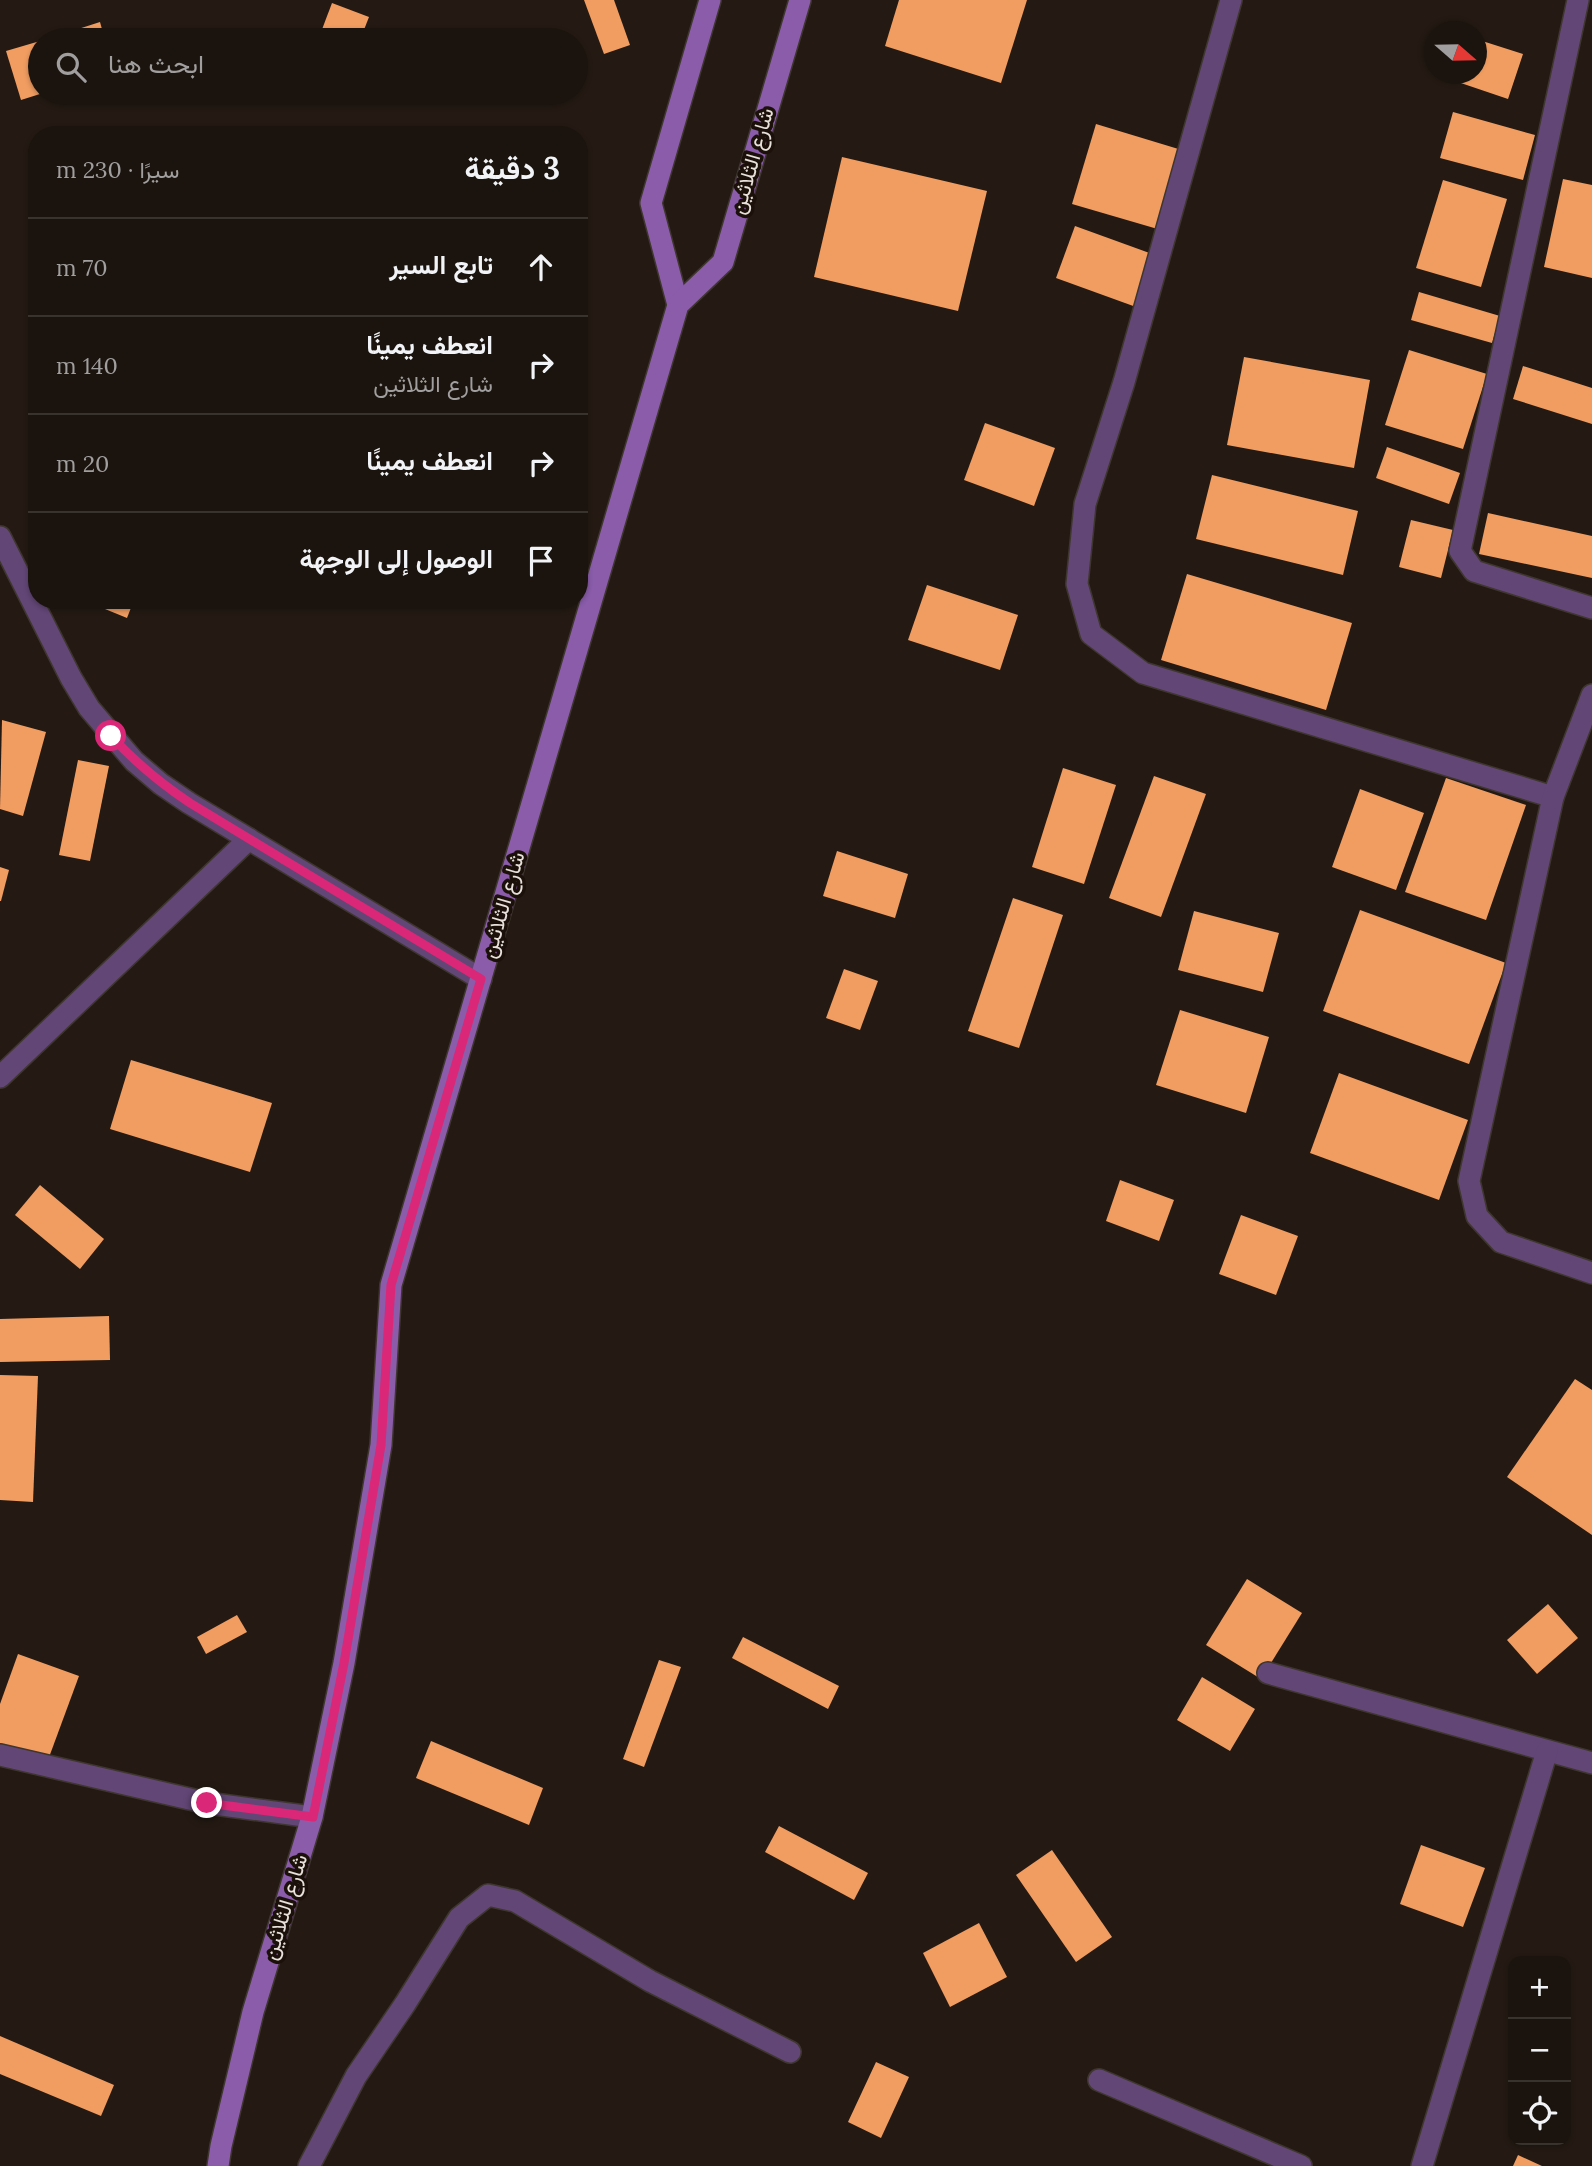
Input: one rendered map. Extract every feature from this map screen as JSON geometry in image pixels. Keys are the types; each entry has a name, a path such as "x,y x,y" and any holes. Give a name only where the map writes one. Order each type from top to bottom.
{"street":[{"path":"678,305 651,203 710,0"},
{"name":"شارع الثلاثين","path":"218,2166 253,2012 313,1817 344,1663 381,1445 391,1285 678,305 723,262 800,0"},
{"path":"1231,0 1124,382 1085,504 1077,584 1091,634 1143,673 1553,797"},
{"path":"1578,0 1460,551 1474,571 1592,608"},
{"path":"0,537 28,593"},
{"path":"36,609 89,708 134,761 161,784 481,979"},
{"path":"1592,695 1553,797 1469,1181 1477,1216 1501,1242 1592,1273"},
{"path":"0,1077 249,839"},
{"path":"1268,1673 1592,1763"},
{"path":"1422,2166 1547,1751"},
{"path":"0,1755 207,1803 313,1817"},
{"path":"309,2166 356,2076 459,1918 488,1895 515,1901 650,1981 790,2052"},
{"path":"1099,2080 1301,2166"}],"building":[{"path":"584,0 614,0 630,45 604,54"},
{"path":"899,0 1027,0 1001,83 885,46"},
{"path":"332,3 369,17 365,28 323,28"},
{"path":"100,22 102,28 81,28"},
{"path":"1487,43 1523,54 1508,99 1464,84 1487,84"},
{"path":"28,45 28,98 21,100 6,51"},
{"path":"1453,112 1535,135 1523,180 1440,158"},
{"path":"1096,124 1185,151 1161,230 1072,204"},
{"path":"842,157 987,191 958,311 814,277"},
{"path":"1563,179 1592,185 1592,278 1544,267"},
{"path":"1443,180 1507,199 1481,287 1416,268"},
{"path":"1075,226 1155,255 1136,307 1056,278"},
{"path":"1419,292 1500,316 1492,343 1411,320"},
{"path":"1409,350 1487,374 1463,449 1385,425"},
{"path":"1244,357 1370,380 1354,468 1227,445"},
{"path":"1523,366 1592,388 1592,424 1513,399"},
{"path":"985,423 1055,448 1034,506 964,480"},
{"path":"1387,447 1460,473 1449,504 1376,478"},
{"path":"1212,475 1358,511 1343,575 1196,539"},
{"path":"1488,513 1592,536 1592,578 1479,554"},
{"path":"1411,520 1453,530 1441,578 1399,567"},
{"path":"1187,574 1352,623 1326,710 1161,660"},
{"path":"927,585 1018,615 1000,670 908,640"},
{"path":"105,609 130,609 127,618"},
{"path":"2,720 46,732 23,816 0,809"},
{"path":"78,760 109,766 90,861 59,855"},
{"path":"1063,768 1116,785 1084,884 1032,867"},
{"path":"1154,776 1206,794 1161,917 1109,898"},
{"path":"1446,778 1526,805 1486,920 1405,892"},
{"path":"1360,789 1424,813 1396,890 1332,867"},
{"path":"837,851 908,874 895,918 823,896"},
{"path":"0,867 9,870 1,901 0,901"},
{"path":"1013,898 1063,915 1019,1048 968,1031"},
{"path":"1360,910 1506,963 1469,1064 1323,1011"},
{"path":"1194,911 1279,933 1263,992 1178,970"},
{"path":"844,969 878,981 860,1030 826,1018"},
{"path":"1180,1010 1269,1037 1246,1113 1156,1085"},
{"path":"131,1060 272,1103 250,1172 110,1129"},
{"path":"1339,1073 1468,1120 1439,1200 1310,1153"},
{"path":"1120,1180 1174,1200 1159,1241 1106,1221"},
{"path":"40,1185 104,1239 80,1269 15,1215"},
{"path":"1241,1215 1298,1236 1276,1295 1219,1274"},
{"path":"109,1316 110,1360 0,1362 0,1319"},
{"path":"0,1375 38,1376 33,1502 0,1500"},
{"path":"1575,1379 1592,1390 1592,1535 1507,1477"},
{"path":"1247,1579 1302,1613 1261,1679 1206,1645"},
{"path":"1548,1604 1578,1638 1537,1674 1507,1640"},
{"path":"237,1615 247,1632 206,1654 197,1637"},
{"path":"743,1637 839,1686 828,1709 732,1658"},
{"path":"18,1654 79,1676 48,1760 0,1743 0,1704"},
{"path":"659,1660 681,1667 644,1767 623,1759"},
{"path":"1202,1677 1255,1709 1230,1751 1177,1720"},
{"path":"431,1741 543,1788 529,1825 416,1778"},
{"path":"779,1826 868,1873 854,1900 765,1852"},
{"path":"1421,1845 1485,1868 1463,1927 1400,1904"},
{"path":"1052,1850 1112,1937 1076,1962 1016,1875"},
{"path":"979,1923 1007,1977 950,2007 923,1953"},
{"path":"0,2036 114,2085 101,2116 0,2074"},
{"path":"876,2062 909,2077 881,2138 848,2122"},
{"path":"1518,2155 1542,2166 1513,2166"}],"route":[{"path":"111,736 134,761 161,784 481,979 391,1285 381,1445 344,1663 313,1817 207,1803"}]}
